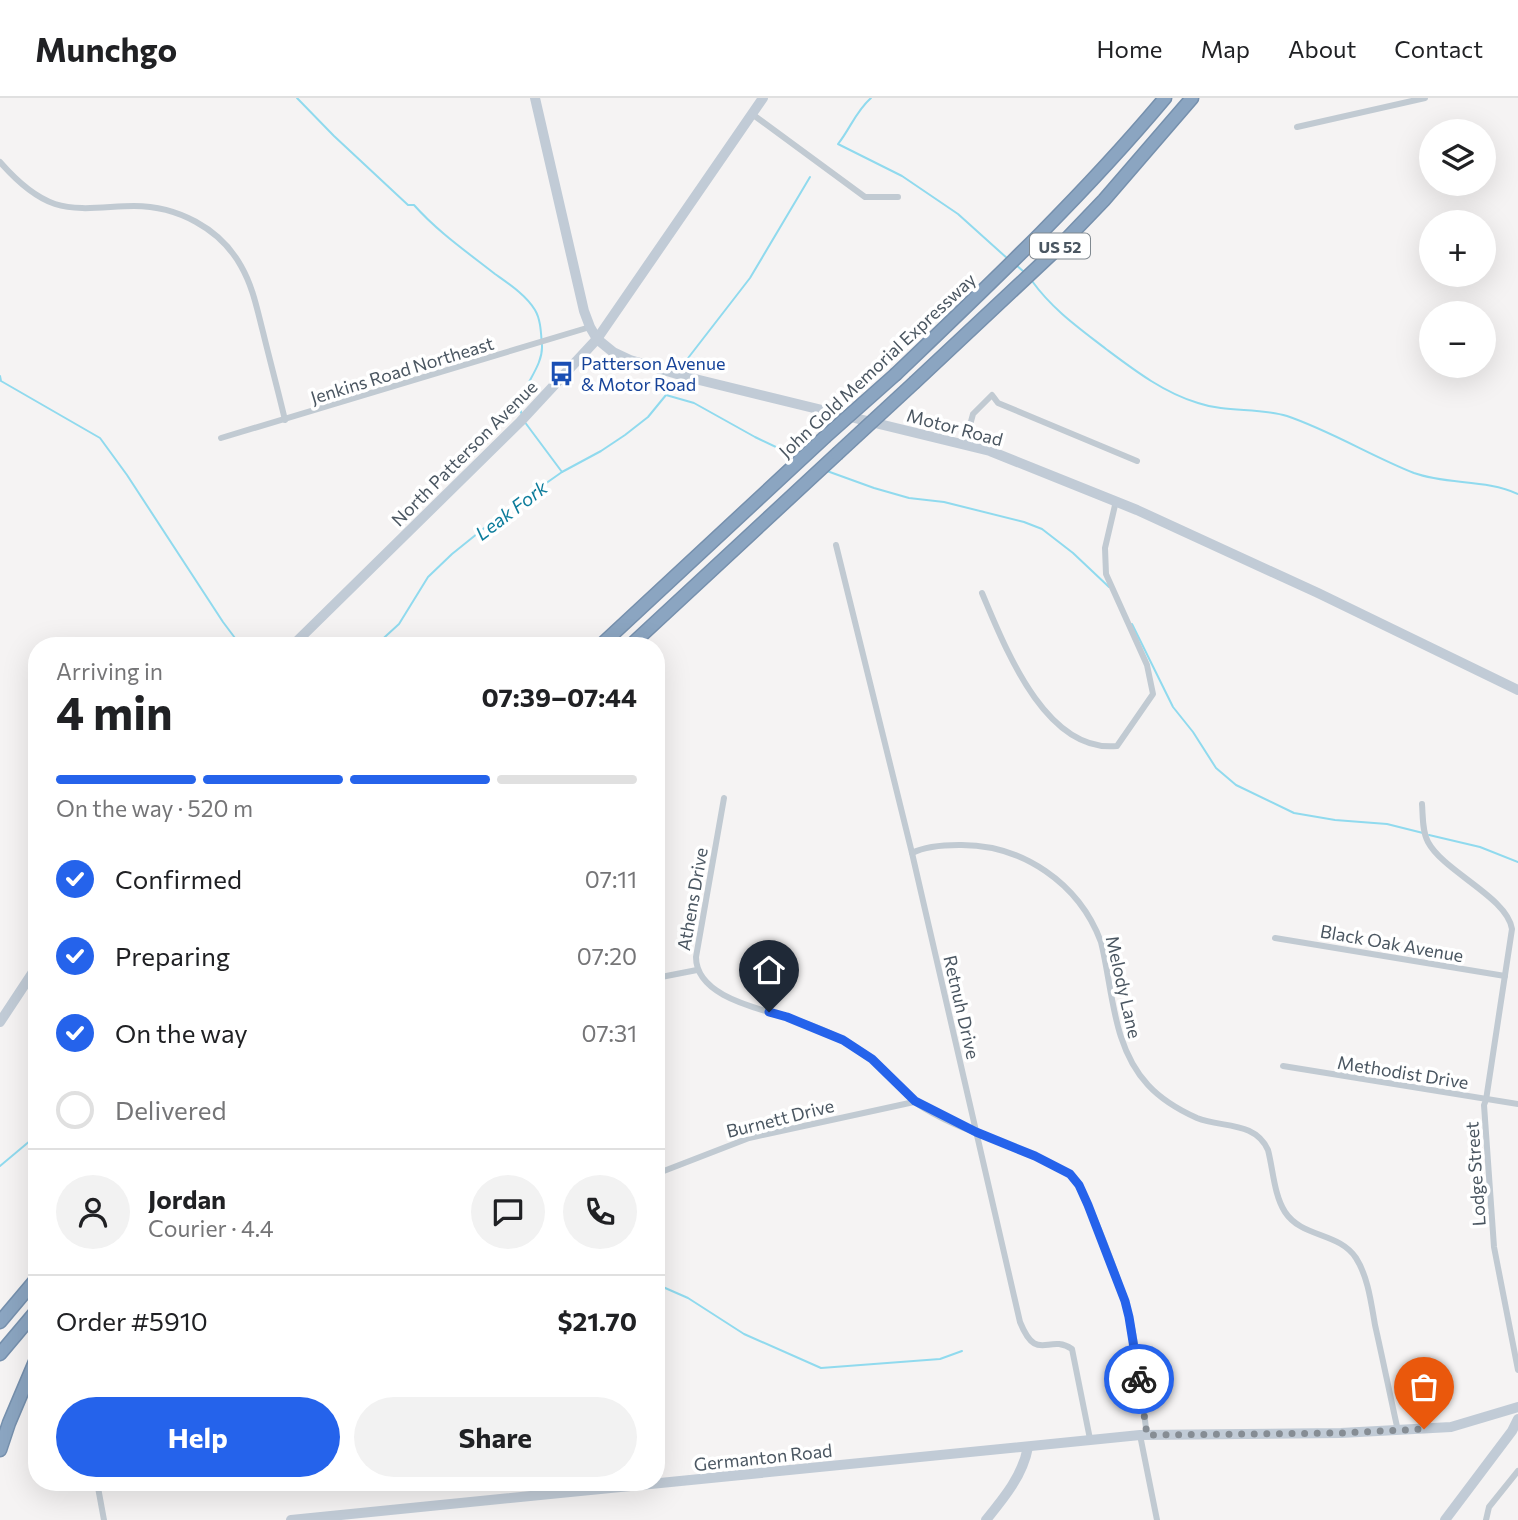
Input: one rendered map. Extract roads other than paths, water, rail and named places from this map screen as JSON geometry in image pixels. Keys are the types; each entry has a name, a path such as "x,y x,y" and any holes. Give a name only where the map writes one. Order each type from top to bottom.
{"highway":[{"name":"John Gold Memorial Expressway","path":"610,637 1034,243 1086,189 1165,98"},
{"name":"US 52","path":"640,637 1066,239 1104,200 1192,98"},
{"path":"0,1322 28,1289"},
{"path":"0,1354 28,1321"},
{"path":"0,1450 28,1378"}],"main road":[{"name":"Motor Road","path":"535,98 590,327 597,339 620,356 660,370 990,451 1116,501 1318,593 1518,690"},
{"name":"North Patterson Avenue","path":"301,637 520,422 597,339 763,98"},
{"path":"0,1022 28,980"},
{"name":"Germanton Road","path":"665,1483 1144,1435 1398,1431 1451,1427 1518,1407"},
{"path":"1445,1520 1512,1431 1518,1419"},
{"path":"986,1520 1020,1473 1028,1447"},
{"name":"Germanton Road","path":"291,1520 584,1491"}],"street":[{"path":"1297,127 1425,98"},
{"path":"752,114 865,197 898,197"},
{"path":"0,162 24,185 54,204 74,207 136,206 168,210 193,220 215,236 233,253 249,282 285,420"},
{"name":"Jenkins Road Northeast","path":"221,438 590,327"},
{"path":"965,443 973,414 992,395 999,404 1137,461"},
{"path":"982,593 1006,649 1040,706 1070,733 1088,743 1104,747 1117,746 1153,694 1147,665 1106,574 1105,548 1116,501"},
{"name":"Retnuh Drive","path":"836,545 912,853 1020,1322 1032,1343 1039,1346 1059,1344 1072,1349 1090,1439"},
{"name":"Athens Drive","path":"724,798 696,957 697,970 715,989 750,1008 798,1021 843,1040 872,1059 915,1101 976,1132 1065,1170 1079,1185 1108,1254 1129,1317 1157,1520"},
{"name":"Lodge Street","path":"1422,804 1428,842 1443,860 1490,899 1510,922 1512,929 1484,1113 1494,1247 1518,1370"},
{"name":"Melody Lane","path":"912,853 919,849 948,845 1004,850 1042,869 1079,902 1095,926 1101,942 1124,1048 1146,1083 1171,1104 1197,1118 1256,1133 1268,1150 1281,1205 1288,1216 1301,1227 1343,1244 1359,1263 1363,1270 1398,1431"},
{"name":"Black Oak Avenue","path":"1275,937 1505,976"},
{"path":"665,976 697,970"},
{"name":"Methodist Drive","path":"1283,1066 1518,1104"},
{"name":"Burnett Drive","path":"665,1171 749,1138 915,1101"},
{"path":"1486,1520 1489,1507 1518,1471"},
{"path":"99,1491 104,1520"}],"waterway":[{"path":"297,98 408,205 414,205 463,250 517,290 535,310 540,327 541,355 522,398 522,416"},
{"path":"871,98 838,144 902,176 958,214 1008,259"},
{"name":"Leak Fork","path":"685,362 750,278 810,177"},
{"path":"1015,264 1024,272"},
{"path":"1032,281 1076,326 1127,365 1185,399 1220,408 1287,416 1414,473 1493,486 1518,494"},
{"path":"0,376 1,381 100,438 234,637"},
{"name":"Leak Fork","path":"385,637 399,624 428,577 452,554 498,517 562,472 625,435 648,417 666,395 694,403 797,457"},
{"path":"524,421 562,472"},
{"path":"827,471 909,498 944,502 1042,529 1073,553 1109,587"},
{"path":"1132,624 1173,707 1216,768 1236,785 1294,813 1335,820 1387,824 1423,833"},
{"path":"1429,835 1480,847 1518,862"},
{"name":"Leak Fork","path":"0,1166 28,1143"},
{"path":"665,1288 688,1298 744,1334 821,1368 940,1359 962,1351"}],"place":[{"name":"Patterson Avenue & Motor Road","path":"561,373"}]}
